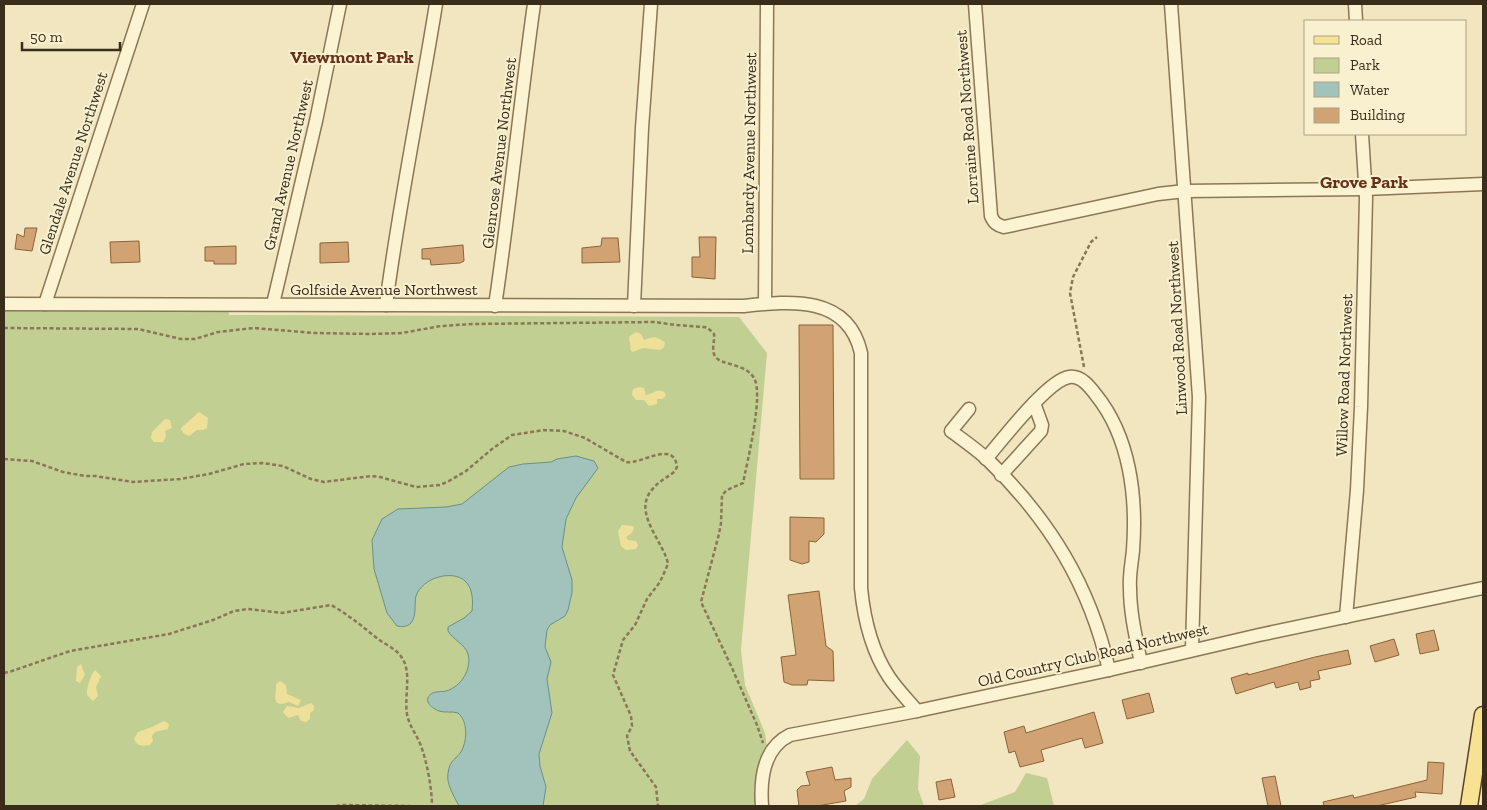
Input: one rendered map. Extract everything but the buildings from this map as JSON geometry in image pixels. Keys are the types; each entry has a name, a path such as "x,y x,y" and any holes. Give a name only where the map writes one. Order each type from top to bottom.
{"main road":[{"path":"1469,806 1483,715"}],"street":[{"name":"Glendale Avenue Northwest","path":"45,304 143,4"},
{"name":"Grand Avenue Northwest","path":"273,304 316,121 340,4"},
{"path":"386,305 392,252 436,4"},
{"name":"Glenrose Avenue Northwest","path":"495,306 506,234 518,122 534,4"},
{"path":"634,306 642,128 651,4"},
{"name":"Lombardy Avenue Northwest","path":"765,304 767,4"},
{"name":"Lorraine Road Northwest","path":"975,4 993,222 1004,226 1158,194 1185,191"},
{"name":"Linwood Road Northwest","path":"1171,4 1200,397 1192,650"},
{"path":"1355,4 1356,20"},
{"name":"Willow Road Northwest","path":"1346,617 1357,490 1361,407 1365,189 1362,135"},
{"path":"1185,191 1365,189 1483,184"},
{"name":"Golfside Avenue Northwest","path":"4,304 744,306 796,302 833,311 852,328 862,352 861,588 863,609 878,659 890,678 917,711"},
{"path":"986,459 1034,403 1068,377 1076,377 1087,383 1104,405 1116,425 1124,446 1129,468 1134,512 1130,587 1132,618 1141,662"},
{"path":"1001,474 1041,431 1042,425 1034,403"},
{"path":"969,408 951,431 986,459 1001,474 1038,516 1066,557 1094,616 1104,645 1109,670"},
{"name":"Old Country Club Road Northwest","path":"762,806 762,782 766,762 774,746 782,738 790,735 917,711 1483,588"}],"path":[{"path":"1087,383 1070,293 1073,277 1091,242 1097,237"},
{"path":"4,328 138,328 180,339 196,339 218,332 254,328 314,333 371,334 402,333 441,326 538,323 655,322 696,325 708,328 714,334 715,357 722,362 747,370 753,376 757,403 743,484 722,494 719,534 701,602 757,725 762,738 763,748"},
{"path":"4,459 32,461 63,472 133,482 180,479 209,474 244,464 262,462 283,466 312,479 324,482 371,476 416,487 440,485 449,482 512,435 544,430 564,431 585,438 632,464 658,454 669,455 676,461 677,467 675,471 650,492 646,501 649,522 668,564 660,582 648,599 635,625 623,640 613,676 631,716 632,726 627,736 630,751 652,779 656,787 658,806"},
{"path":"4,672 70,651 169,634 234,611 248,609 288,612 332,605 362,624 400,654 405,663 408,672 406,691 407,714 410,727 422,750 430,785 432,806"},
{"path":"336,806 410,806"}],"green space":[{"path":"4,310 229,310 229,315 739,317 767,353 741,650 745,685 765,733 767,747 760,767 758,806 4,806"},
{"path":"907,740 920,756 918,789 924,806 855,806 864,799 872,779"},
{"path":"1026,773 1047,778 1054,806 978,806 1015,792"}],"sand":[{"path":"636,332 641,334 644,340 655,337 665,342 664,347 660,350 643,348 631,351 629,337"},
{"path":"644,388 646,395 656,391 663,391 666,396 662,399 657,399 657,404 649,406 644,400 636,400 632,395 633,389"},
{"path":"199,412 208,418 207,428 197,430 189,436 186,435 181,428"},
{"path":"165,419 170,420 172,428 165,431 166,436 163,442 154,442 151,438 152,432"},
{"path":"622,525 633,526 632,533 626,537 628,540 636,541 638,545 636,549 626,550 621,546 618,531"},
{"path":"81,664 85,675 80,683 76,681 77,667"},
{"path":"95,670 101,676 96,687 98,696 93,701 87,695 87,692 90,678"},
{"path":"280,681 286,685 287,694 301,700 298,706 289,702 277,703 275,698 276,684"},
{"path":"311,703 314,706 314,710 310,713 310,719 306,722 301,721 298,715 288,718 283,712 287,706 299,708"},
{"path":"164,721 169,724 168,729 155,732 150,745 140,745 135,742 134,739 138,732"}],"water":[{"path":"576,456 594,461 598,468 576,498 566,519 562,547 572,580 572,593 565,616 550,625 547,630 545,647 551,662 547,679 552,713 539,754 540,766 546,787 543,806 459,806 449,786 448,773 450,764 464,746 466,736 464,721 458,713 441,712 431,707 428,699 433,693 446,691 456,686 467,671 468,654 464,647 450,634 448,627 472,611 471,591 468,584 459,577 445,576 431,580 424,584 416,596 415,613 411,623 397,626 387,613 374,569 372,540 382,519 398,509 446,507 462,504 509,467 551,462 557,459"}],"district":[{"name":"Viewmont Park","path":"352,57"},
{"name":"Grove Park","path":"1364,182"}]}
